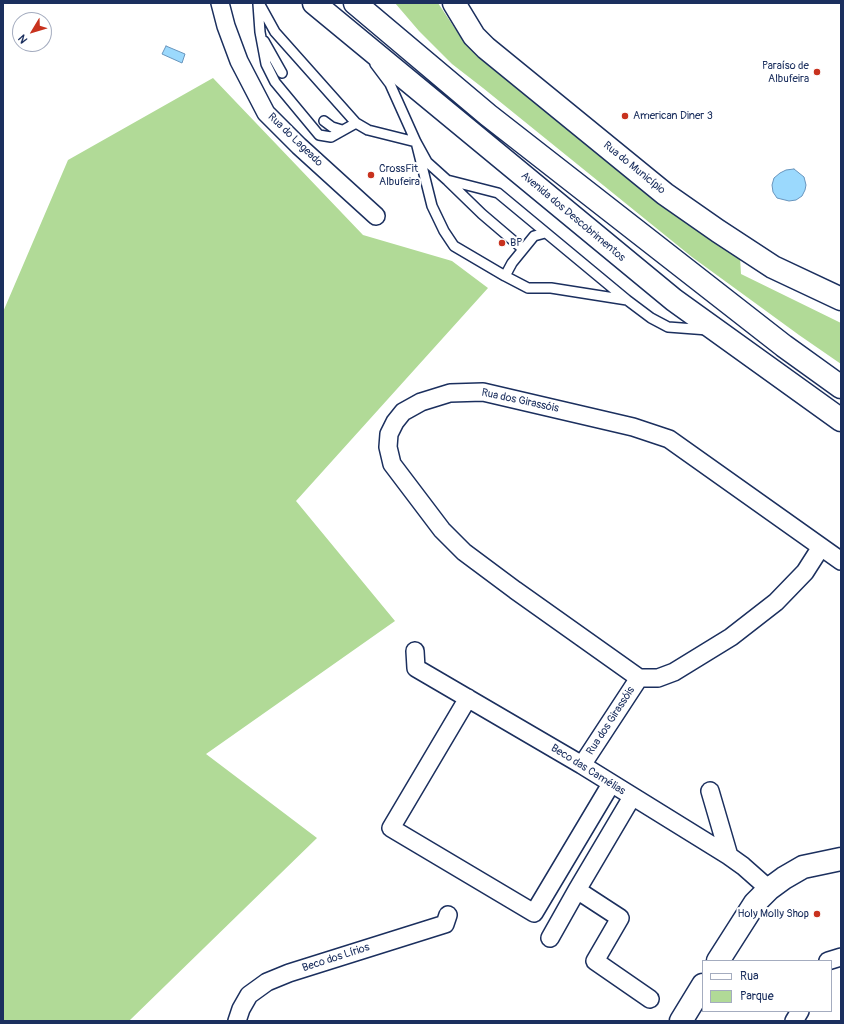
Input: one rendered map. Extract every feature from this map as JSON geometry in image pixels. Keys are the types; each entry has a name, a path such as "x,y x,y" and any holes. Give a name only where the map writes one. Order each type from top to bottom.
{"main road":[{"name":"Avenida dos Descobrimentos","path":"314,3 674,300 841,420"},
{"path":"355,3 488,115 784,346 841,387"},
{"name":"Rua do Município","path":"454,3 474,36 486,48 665,194 718,231 774,267 841,299"},
{"path":"719,960 755,903 769,889 803,867 841,859"},
{"path":"681,1021 702,987"}],"street":[{"name":"Rua do Lageado","path":"220,3 226,26 239,62 266,113 299,146 376,216"},
{"path":"372,3 400,41"},
{"name":"Rua dos Girassóis","path":"821,547 805,572 776,602 731,637 674,672 658,678 639,678 464,552 442,530 392,464 388,447 389,434 395,422 403,412 421,402 450,393 483,392 633,427 669,439 841,561"},
{"name":"Beco das Camélias","path":"415,651 416,668 582,765 729,856 769,889"},
{"name":"Rua dos Girassóis","path":"582,765 639,678"},
{"path":"468,698 391,828 534,913 611,784"},
{"path":"710,791 729,856"},
{"path":"550,938 632,797"},
{"path":"577,890 620,918 595,960 650,999"},
{"name":"Beco dos Lírios","path":"237,1021 241,1008 249,996 267,982 289,973 444,924 448,915"},
{"path":"831,960 841,957"},
{"path":"794,1021 799,1012"}],"lane":[{"path":"259,3 260,32 266,64 275,82 319,135 331,137 356,123"},
{"path":"259,3 275,32 356,123 368,130 416,142"},
{"path":"260,32 282,73"},
{"path":"356,37 390,84 416,142 427,162 482,214 523,249"},
{"path":"324,121 332,127 342,130"},
{"path":"416,142 432,206 444,231 454,246 528,288 551,288 627,300"},
{"path":"447,180 498,194 651,318 668,327 717,331"},
{"path":"505,276 512,263 534,236 545,233"}],"green space":[{"path":"395,3 438,3 464,42 740,257 741,274 841,323 841,364 692,257 452,64 419,31"},
{"path":"213,78 363,235 452,261 488,288 296,501 395,621 206,754 317,838 129,1021 3,1021 3,312 68,160"}],"water":[{"path":"166,46 185,54 182,63 162,54"},
{"path":"794,169 804,177 806,185 802,196 796,200 789,201 777,198 773,192 772,185 774,178 786,170"}],"place":[{"name":"Paraíso de Albufeira","path":"817,72"},
{"name":"American Diner 3","path":"625,116"},
{"name":"CrossFit Albufeira","path":"371,175"},
{"name":"BP","path":"502,243"},
{"name":"Holy Molly Shop","path":"817,914"}]}
